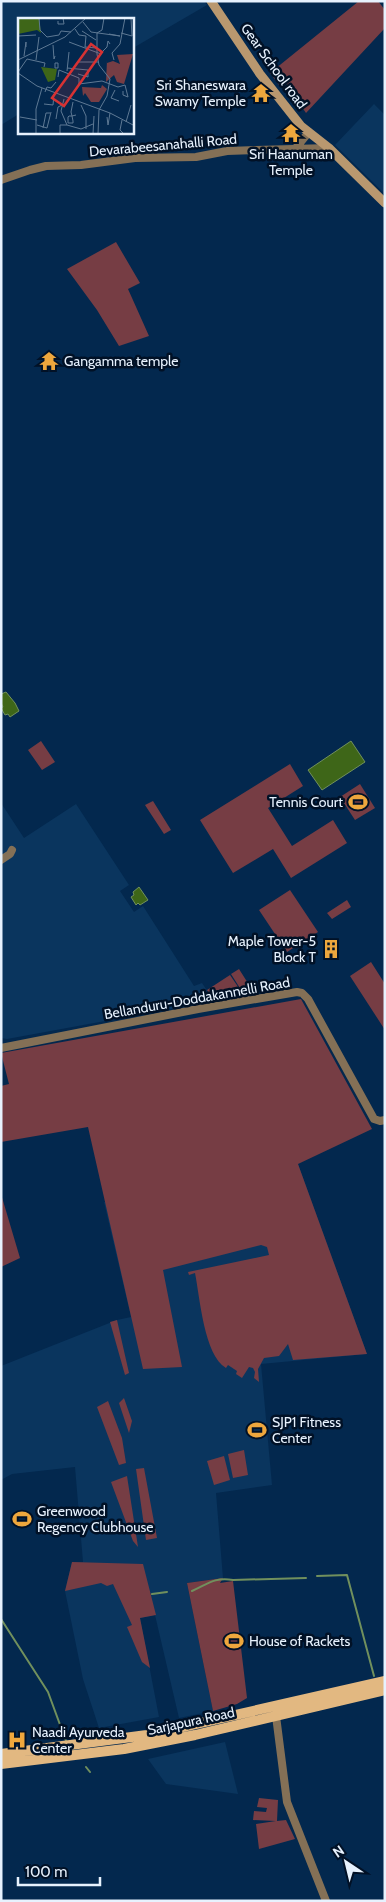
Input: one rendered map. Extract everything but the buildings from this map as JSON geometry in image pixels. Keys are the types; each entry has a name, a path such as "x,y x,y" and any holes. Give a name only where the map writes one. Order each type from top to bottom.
{"main road":[{"name":"Gear School road","path":"211,1 275,94 301,126 328,148 385,204"},
{"name":"Sarjapura Road","path":"1,1764 125,1753 199,1729 385,1681"},
{"name":"Sarjapura Road","path":"1,1754 199,1729 276,1716 385,1690"}],"street":[{"path":"295,149 309,132"},
{"name":"Devarabeesanahalli Road","path":"1,180 46,166 81,165 135,158 196,157 232,151 328,148"},
{"path":"1,854 12,850 10,854 1,860"},
{"name":"Bellanduru-Doddakannelli Road","path":"1,1048 297,992 302,993 308,999 374,1119 385,1120"},
{"path":"276,1716 287,1802 326,1901"}],"shaded area":[{"path":"1,1 204,1 207,5 134,47 134,18 18,18 18,115 1,125"},
{"path":"359,1 378,1 385,10 385,28 306,113 285,82 279,85 270,73"},
{"path":"374,104 385,115 385,194 335,145"},
{"path":"116,242 140,283 128,289 149,336 119,346 97,310 67,269"},
{"path":"6,692 19,711 10,717 8,714 5,715 1,708 3,707 1,694"},
{"path":"41,741 55,762 42,770 28,750"},
{"path":"351,741 365,762 322,790 308,770"},
{"path":"290,764 303,786 268,808 292,846 333,820 347,843 291,878 273,849 233,873 200,820"},
{"name":"Tennis Court","path":"360,784 375,808 355,820 340,797"},
{"path":"153,801 171,830 164,834 145,805"},
{"path":"1,803 24,838 76,804 129,885 120,891 134,912 143,906 194,986 202,983 214,1001 7,1039 1,1038"},
{"path":"139,887 148,900 140,905 138,903 136,905 131,897 134,895 133,892"},
{"path":"290,890 318,932 287,952 259,910"},
{"path":"347,900 351,907 332,919 327,913"},
{"path":"371,962 385,984 385,1030 350,976"},
{"path":"239,969 251,988 243,993 231,974"},
{"path":"230,975 245,997 214,1001 207,990"},
{"path":"301,999 372,1129 298,1164 367,1354 293,1360 288,1344 279,1356 264,1358 258,1369 259,1382 254,1378 255,1372 253,1368 249,1367 242,1378 236,1374 237,1371 228,1365 226,1368 219,1361 208,1339 204,1325 195,1273 189,1275 188,1272 269,1255 267,1247 261,1245 163,1270 182,1367 143,1369 88,1127 1,1142 1,1086 9,1084 1,1053"},
{"path":"298,1164 367,1354 261,1364 272,1485 216,1493 223,1578 187,1583 213,1711 179,1718 155,1615 140,1618 159,1717 99,1728 83,1679 65,1591 72,1562 83,1562 75,1467 12,1474 1,1480 1,1366 117,1320 131,1317 104,1202"},
{"path":"1,1194 20,1258 1,1267"},
{"path":"117,1320 129,1373 125,1375 110,1322"},
{"path":"124,1398 132,1421 129,1433 119,1403"},
{"path":"108,1401 122,1438 126,1463 119,1465 97,1407"},
{"path":"244,1450 248,1475 233,1478 228,1454"},
{"path":"224,1456 230,1480 214,1485 207,1461"},
{"path":"144,1468 157,1538 146,1540 136,1469"},
{"path":"127,1476 138,1547 133,1541 111,1482"},
{"path":"72,1562 143,1564 156,1615 140,1618 150,1668 142,1662 127,1627 132,1625 113,1584 107,1586 101,1583 65,1591"},
{"path":"223,1578 220,1583 233,1581 247,1698 237,1704 213,1711 187,1583"},
{"path":"225,1742 238,1794 166,1784 148,1759"},
{"path":"259,1798 278,1800 277,1821 286,1820 295,1839 259,1849 256,1824 276,1821 253,1820 254,1811 266,1812 267,1808 257,1807"}],"waterway":[{"path":"317,1576 347,1575 374,1676"},
{"path":"192,1591 221,1579 306,1578"},
{"path":"152,1594 167,1592"},
{"path":"1,1619 48,1692 66,1741"},
{"path":"86,1767 90,1772"}],"place":[{"name":"Sri Shaneswara Swamy Temple","path":"261,93"},
{"name":"Sri Haanuman Temple","path":"291,133"},
{"name":"Gangamma temple","path":"49,361"},
{"name":"Tennis Court","path":"358,802"},
{"name":"Maple Tower-5 Block T","path":"331,949"},
{"name":"SJP1 Fitness Center","path":"257,1430"},
{"name":"Greenwood Regency Clubhouse","path":"22,1519"},
{"name":"House of Rackets","path":"234,1641"},
{"name":"Naadi Ayurveda Center","path":"17,1740"}]}
